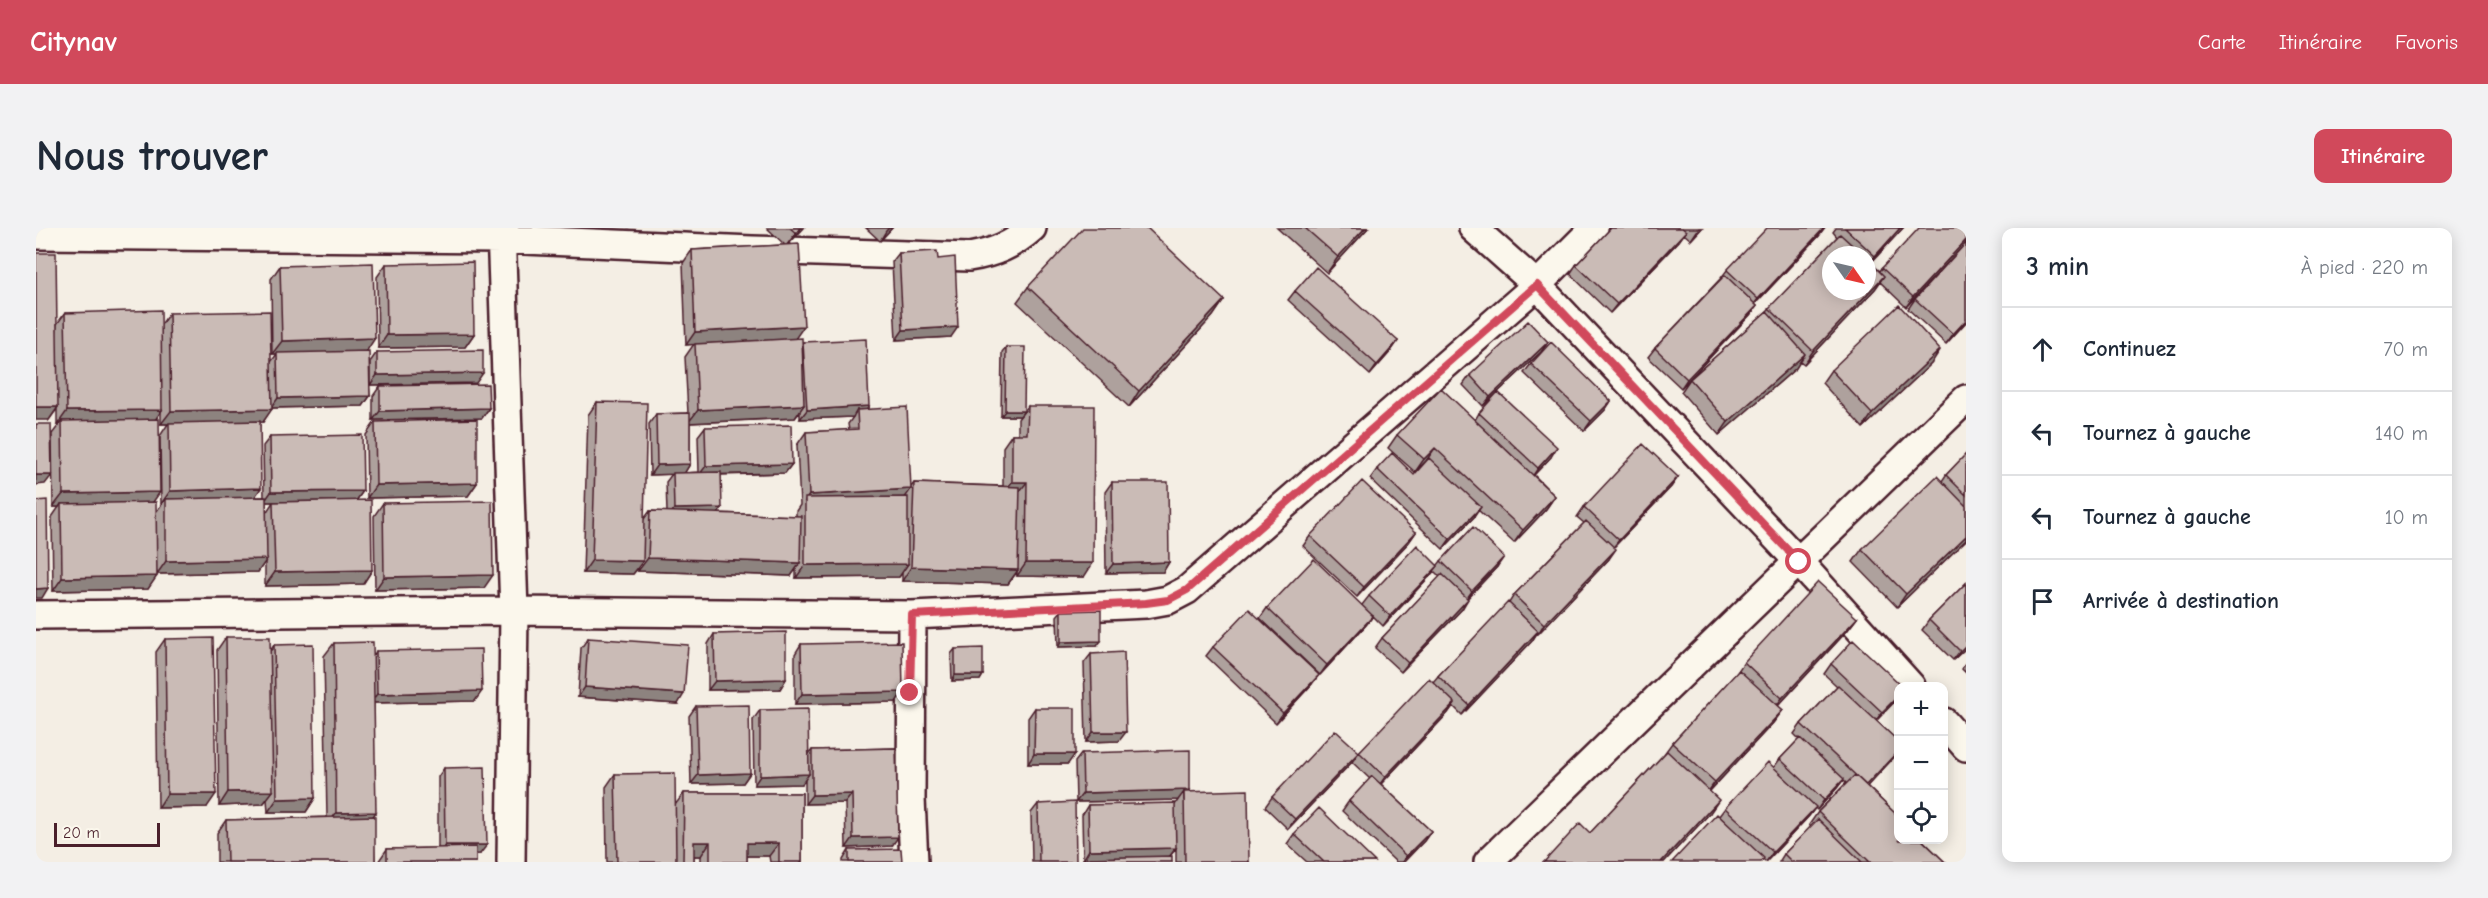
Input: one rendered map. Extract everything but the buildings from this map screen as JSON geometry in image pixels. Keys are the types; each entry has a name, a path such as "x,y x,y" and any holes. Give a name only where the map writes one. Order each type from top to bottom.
{"street":[{"path":"1473,228 1537,285 1799,562 1907,682"},
{"path":"36,615 514,611 912,615 1168,600 1187,590 1537,285 1594,228"},
{"path":"36,235 116,232 501,233 752,250 969,257 1002,249 1020,232"},
{"path":"501,233 514,611 511,862"},
{"path":"1488,862 1966,399"},
{"path":"912,615 911,799 914,862"},
{"path":"1948,727 1966,747"}],"route":[{"path":"910,693 912,615 1146,603 1168,600 1187,590 1537,285 1799,562"}]}
